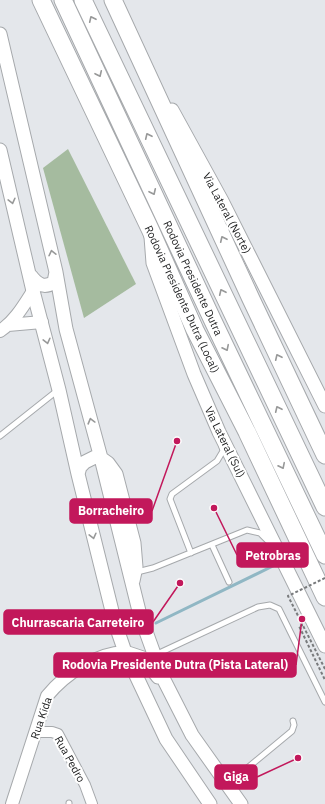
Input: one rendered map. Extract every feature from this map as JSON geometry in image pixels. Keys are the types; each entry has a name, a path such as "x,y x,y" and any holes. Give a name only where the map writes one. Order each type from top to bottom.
{"highway":[{"name":"Rodovia Presidente Dutra (Local)","path":"41,0 150,229 195,330 247,432 325,597"},
{"name":"Rodovia Presidente Dutra","path":"63,0 325,555"},
{"name":"Rodovia Presidente Dutra","path":"83,0 325,508"},
{"path":"113,0 325,455"}],"main road":[{"name":"Via Lateral (Norte)","path":"124,22 222,201 325,406"},
{"path":"0,34 56,272 66,329 101,458 140,615 167,688 192,735 241,804"},
{"path":"0,150 3,170 31,276 33,291 59,390 115,623 125,652 166,739 210,804"},
{"name":"Via Lateral (Sul)","path":"150,229 152,263 194,374 219,432 325,646"},
{"path":"31,276 40,285 47,286 54,282 56,272"},
{"path":"78,474 80,467 84,462 95,457 101,458 112,468 119,481 134,543 136,573 132,586"},
{"path":"125,652 143,658 167,688"}],"street":[{"path":"3,327 21,309 33,291"},
{"path":"3,327 42,322"},
{"name":"Rua Kida","path":"12,804 47,696 54,688 77,669 90,662 116,652 125,652"},
{"name":"Rua Pedro","path":"36,732 52,732 58,734 85,785 92,804"}],"lane":[{"path":"0,436 59,390"},
{"path":"191,553 170,499 172,494 217,461 222,450 219,432"},
{"path":"136,573 154,568 247,530 260,533 280,553"},
{"path":"212,545 229,582"},
{"path":"154,655 258,607 270,605 279,610 325,702"},
{"path":"227,785 292,731 294,725 293,721"}],"path":[{"path":"325,578 288,596 325,669"},
{"path":"313,620 299,626 325,680"}],"green space":[{"path":"68,149 136,284 84,318 43,168"}],"waterway":[{"path":"156,623 275,565"}],"place":[{"name":"Borracheiro","path":"177,441"},
{"name":"Petrobras","path":"214,508"},
{"name":"Churrascaria Carreteiro","path":"180,583"},
{"name":"Rodovia Presidente Dutra (Pista Lateral)","path":"302,619"},
{"name":"Giga","path":"298,758"}]}
